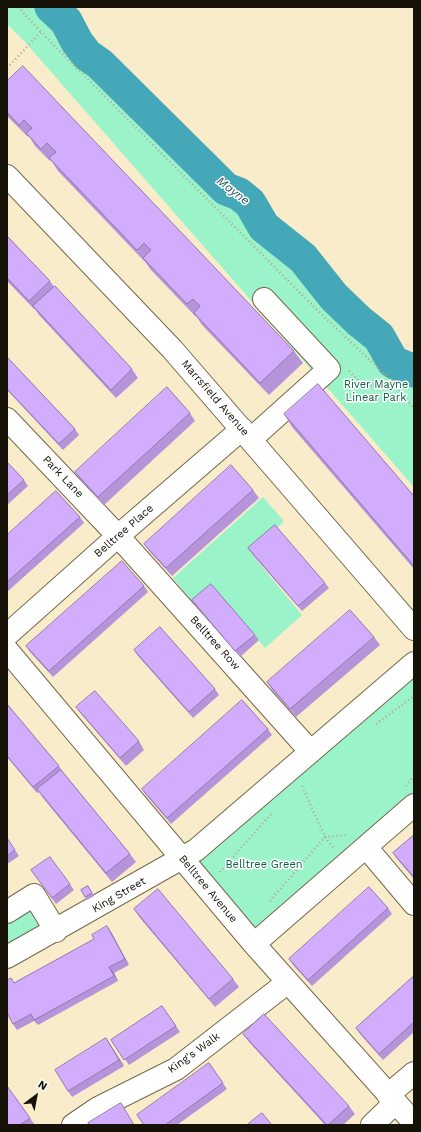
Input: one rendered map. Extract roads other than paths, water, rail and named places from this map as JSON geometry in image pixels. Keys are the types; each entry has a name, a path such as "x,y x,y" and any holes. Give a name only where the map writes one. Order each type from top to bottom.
{"street":[{"name":"Marrsfield Avenue","path":"7,176 172,349 414,629"},
{"name":"Belltree Place","path":"8,650 118,536 329,369 264,299"},
{"name":"Park Lane","path":"7,419 118,536"},
{"name":"Belltree Row","path":"118,536 310,751"},
{"name":"Belltree Avenue","path":"8,650 254,944 414,1123"},
{"path":"182,858 196,850 414,663"},
{"path":"254,944 414,805"},
{"path":"366,847 414,904"},
{"name":"King Street","path":"7,957 56,931 182,858"},
{"path":"7,912 34,895 56,931"},
{"name":"King's Walk","path":"73,1125 98,1108 176,1069 288,982"},
{"path":"372,1125 414,1073"}],"waterway":[{"name":"Mayne","path":"51,7 66,21 77,42 87,55 100,64 226,189 239,194 250,203 264,227 303,258 334,297 359,321 379,337 393,362 414,371"}],"park label":[{"name":"River Mayne Linear Park","path":"376,391"},
{"name":"Belltree Green","path":"264,865"}]}
